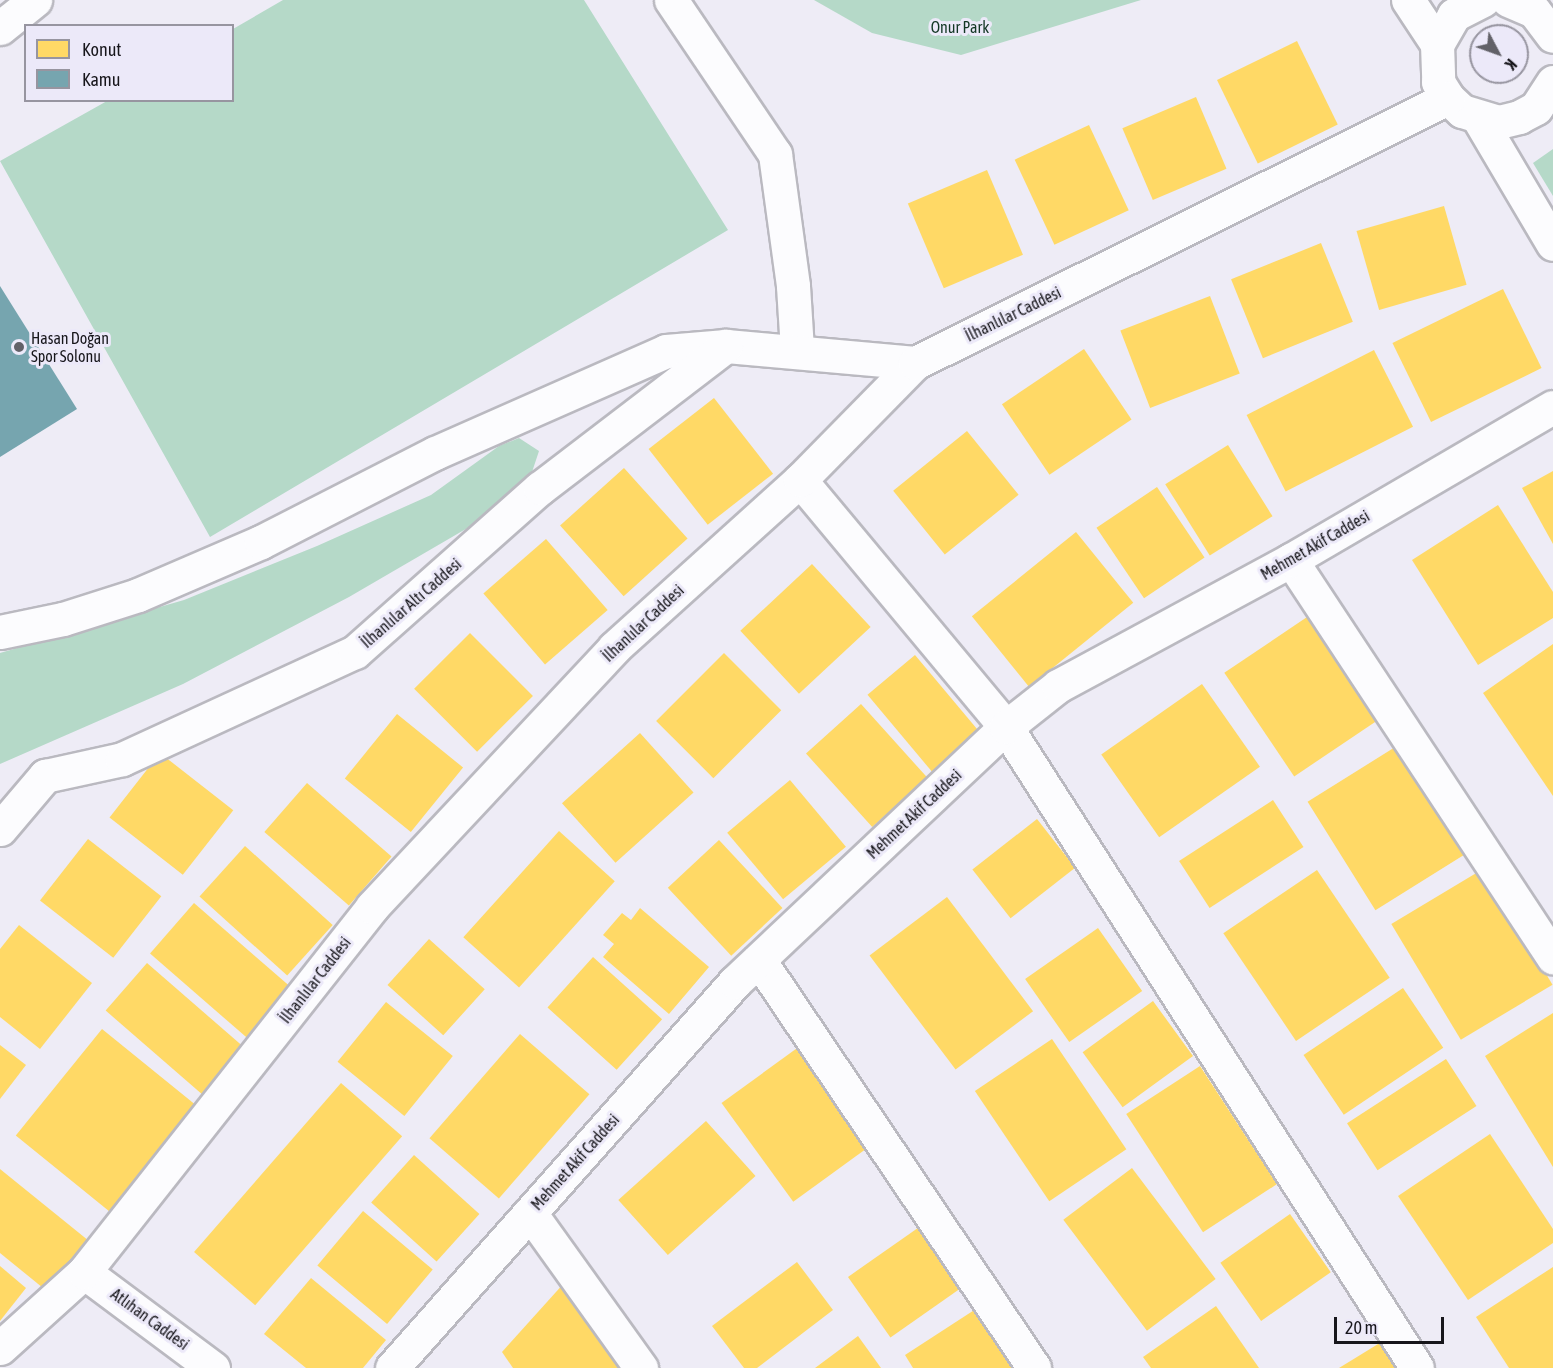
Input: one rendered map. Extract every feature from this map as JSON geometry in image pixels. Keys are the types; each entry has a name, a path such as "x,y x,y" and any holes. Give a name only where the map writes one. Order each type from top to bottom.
{"street":[{"path":"0,28 35,0"},
{"path":"671,0 775,154 793,286 797,350"},
{"path":"1408,0 1437,44 1438,82 1448,98 1462,111 1479,119 1499,122 1519,117 1536,108 1553,82"},
{"path":"1437,44 1454,15 1483,0"},
{"name":"İlhanlılar Caddesi","path":"0,1348 84,1272 372,907 614,648 800,480 915,363 1448,98"},
{"path":"1479,119 1553,244"},
{"path":"0,632 63,619 138,595 261,542 435,453 666,351 726,346 797,350 915,363"},
{"name":"İlhanlılar Altı Caddesi","path":"0,829 45,776 122,759 355,652 540,488 726,346"},
{"name":"Mehmet Akif Caddesi","path":"392,1368 735,982 1006,727 1058,686 1291,560 1553,407"},
{"path":"800,480 1006,727 1417,1368"},
{"path":"1291,560 1553,958"},
{"path":"759,960 1034,1368"},
{"path":"530,1213 641,1368"},
{"name":"Atlıhan Caddesi","path":"84,1272 213,1368"}],"green space":[{"path":"283,0 584,0 728,230 210,537 0,161 105,102 234,102 234,28"},
{"name":"Onur Park","path":"814,0 1141,0 961,55 872,33"},
{"path":"1553,149 1553,196 1533,163"},
{"path":"519,438 539,451 532,472 483,519 349,597 183,684 0,764 0,653 184,600 317,546 431,495 499,446"}],"building: Konut":[{"path":"1297,41 1338,125 1258,164 1217,80"},
{"path":"1196,97 1226,169 1153,200 1122,128"},
{"path":"1089,125 1129,210 1054,245 1015,160"},
{"path":"987,170 1023,255 944,288 908,204"},
{"path":"1444,206 1467,285 1379,310 1357,231"},
{"path":"1321,243 1353,322 1263,358 1231,279"},
{"path":"1503,289 1542,368 1431,422 1392,343"},
{"path":"1210,296 1240,373 1150,408 1120,330"},
{"path":"1084,349 1132,419 1049,475 1002,404"},
{"path":"1374,350 1413,427 1286,492 1247,415"},
{"path":"714,398 773,474 708,525 649,449"},
{"path":"967,431 1019,495 945,555 893,491"},
{"path":"1228,445 1273,516 1210,555 1165,484"},
{"path":"624,468 688,539 624,596 560,526"},
{"path":"1553,471 1553,544 1522,488"},
{"path":"1157,487 1205,557 1144,598 1096,528"},
{"path":"1498,505 1553,592 1553,618 1478,665 1412,560"},
{"path":"1076,532 1133,603 1029,687 972,616"},
{"path":"546,539 608,610 545,664 483,593"},
{"path":"812,564 871,627 799,694 740,631"},
{"path":"1313,613 1383,717 1294,776 1224,673"},
{"path":"470,633 533,696 477,752 414,689"},
{"path":"1553,644 1553,796 1483,693"},
{"path":"724,653 781,710 713,778 656,721"},
{"path":"915,655 981,734 934,774 868,695"},
{"path":"1202,684 1260,767 1159,837 1101,755"},
{"path":"861,704 927,778 872,827 806,754"},
{"path":"397,714 463,767 411,832 345,779"},
{"path":"640,733 694,792 616,863 562,803"},
{"path":"1400,744 1468,853 1375,910 1308,802"},
{"path":"160,753 233,810 183,875 110,818"},
{"path":"790,780 846,847 783,899 727,833"},
{"path":"307,783 392,856 349,906 264,832"},
{"path":"1273,800 1303,847 1210,908 1179,861"},
{"path":"1037,819 1075,868 1011,918 972,869"},
{"path":"559,831 615,881 519,987 463,937"},
{"path":"88,839 161,896 113,958 40,900"},
{"path":"719,840 782,908 731,956 668,888"},
{"path":"245,846 333,925 287,975 199,897"},
{"path":"1483,869 1553,985 1461,1040 1391,924"},
{"path":"1317,870 1390,978 1296,1041 1223,933"},
{"path":"947,897 1033,1011 956,1070 870,955"},
{"path":"194,903 292,988 248,1039 150,954"},
{"path":"640,908 709,967 669,1014 603,957 614,944 603,935 622,913 631,920"},
{"path":"19,925 92,983 40,1049 0,1017 0,949"},
{"path":"1098,928 1142,991 1069,1042 1025,979"},
{"path":"429,939 485,989 443,1035 388,985"},
{"path":"593,957 662,1019 617,1070 547,1008"},
{"path":"147,963 245,1048 204,1096 106,1011"},
{"path":"1403,988 1443,1048 1344,1115 1304,1055"},
{"path":"1153,1001 1193,1056 1123,1107 1083,1052"},
{"path":"386,1002 453,1056 404,1116 338,1062"},
{"path":"1553,1013 1553,1167 1485,1056"},
{"path":"102,1029 198,1106 111,1213 16,1135"},
{"path":"520,1034 589,1094 499,1199 429,1138"},
{"path":"1052,1039 1126,1149 1049,1201 975,1091"},
{"path":"0,1045 26,1065 0,1099"},
{"path":"800,1046 872,1145 793,1202 722,1103"},
{"path":"1446,1059 1476,1106 1378,1170 1347,1123"},
{"path":"1200,1066 1277,1184 1203,1232 1126,1114"},
{"path":"341,1083 402,1136 255,1305 194,1252"},
{"path":"706,1121 756,1176 668,1255 618,1200"},
{"path":"1490,1134 1553,1229 1553,1243 1468,1300 1398,1196"},
{"path":"414,1155 479,1214 437,1261 371,1203"},
{"path":"1132,1168 1216,1279 1147,1331 1063,1220"},
{"path":"0,1169 89,1241 48,1292 0,1253"},
{"path":"363,1211 433,1269 387,1324 317,1265"},
{"path":"1290,1214 1331,1272 1261,1321 1220,1263"},
{"path":"925,1223 967,1284 890,1338 848,1277"},
{"path":"797,1262 833,1310 757,1368 744,1368 712,1326"},
{"path":"0,1266 26,1288 0,1321"},
{"path":"1553,1267 1553,1368 1509,1368 1476,1317"},
{"path":"311,1278 386,1340 363,1368 306,1368 264,1334"},
{"path":"565,1282 624,1368 513,1368 502,1352"},
{"path":"982,1305 1022,1368 913,1368 905,1355"},
{"path":"1216,1306 1259,1368 1151,1368 1143,1357"},
{"path":"858,1336 881,1368 815,1368"},
{"path":"1383,1341 1399,1368 1339,1368"}],"building: Kamu":[{"name":"Hasan Doğan Spor Solonu","path":"0,286 77,409 0,457"}],"place":[{"name":"Hasan Doğan Spor Solonu","path":"19,347"}]}
